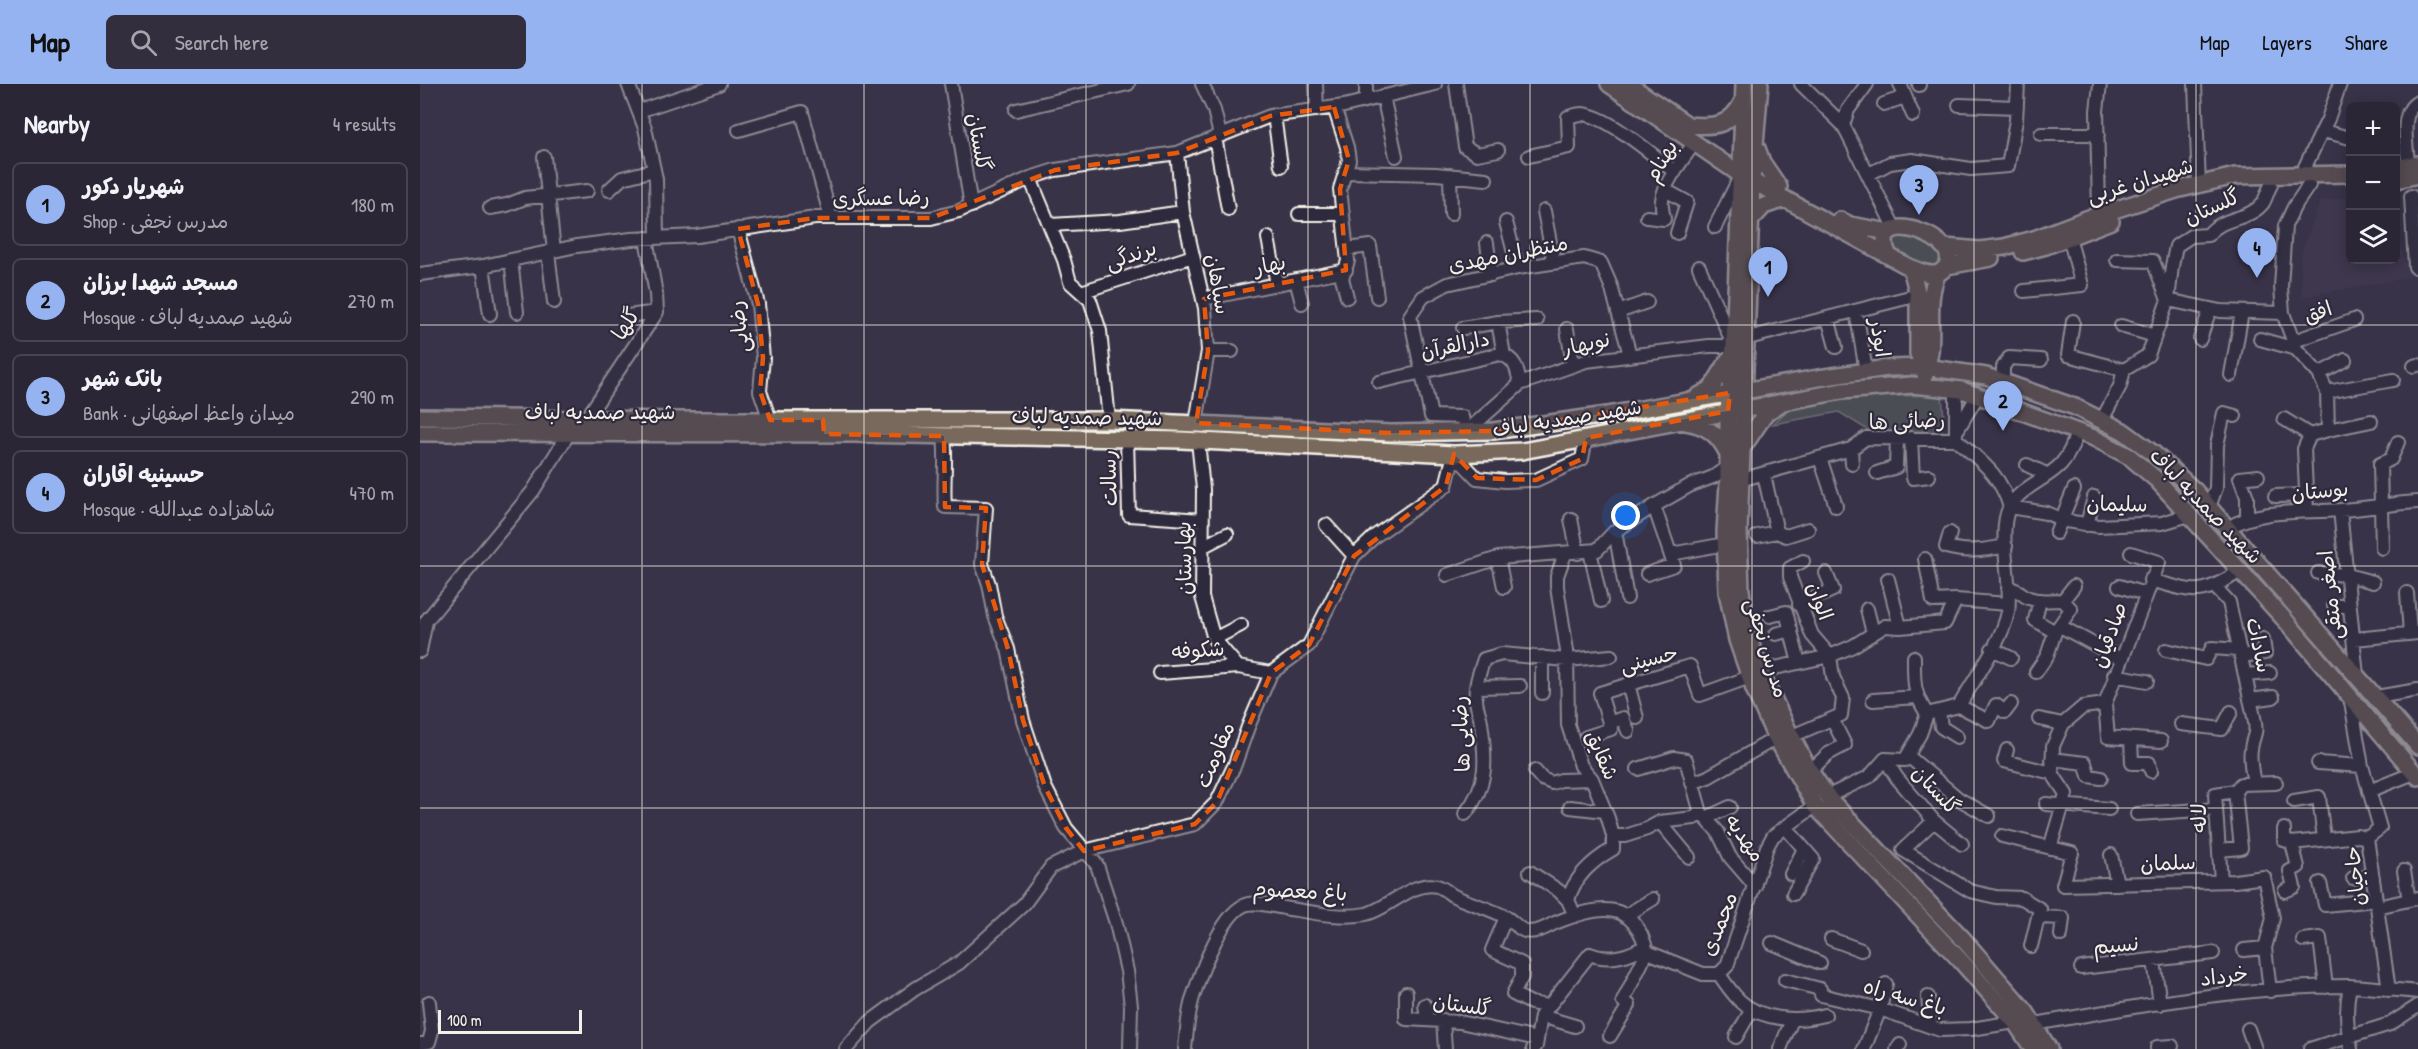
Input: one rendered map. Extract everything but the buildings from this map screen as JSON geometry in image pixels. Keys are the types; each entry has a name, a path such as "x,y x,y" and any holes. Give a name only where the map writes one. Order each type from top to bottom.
{"main road":[{"path":"1609,84 1695,142 1911,268 1932,274 1942,269"},
{"path":"1628,84 1687,125 1747,173"},
{"path":"1744,84 1747,173"},
{"path":"1747,173 1755,145 1760,84"},
{"path":"1687,125 1713,126 1737,114 1743,101"},
{"path":"1755,145 1762,162 1782,193 1850,225 1892,231 1909,228 1929,235 1945,247 1948,257 1931,295 1930,354 1925,367 1926,386"},
{"name":"مدرس نجفی","path":"1738,352 1748,338 1751,220 1747,173"},
{"name":"مدرس نجفی","path":"1747,173 1736,410 1725,544 1727,592 1737,640 1792,736 1810,771 1821,801 1964,939 2035,1024 2049,1049"},
{"name":"شهیدان غربی","path":"1942,269 2046,246 2142,209 2183,197 2241,185 2271,185 2346,175"},
{"name":"شهیدان غربی","path":"1945,247 1980,250 2004,247 2034,239 2099,215 2235,176 2346,183"},
{"path":"1751,220 1764,206 1782,193"},
{"path":"1890,256 1885,246 1885,238 1892,231"},
{"path":"1911,268 1918,295 1918,354 1925,367"},
{"path":"1690,400 1711,389 1738,352 1764,380 1778,385"},
{"name":"شهید صمدیه لباف","path":"420,433 569,433 1109,420 1391,433 1466,432 1493,431 1591,417 1866,371 1925,367 1986,376 2075,407 2123,431 2154,453 2196,491 2357,676 2413,732 2418,746"},
{"name":"شهید صمدیه لباف","path":"420,417 770,420 824,427 944,436 1198,441 1454,454 1522,451 1842,391 1912,385 1956,389 2094,438 2130,457 2157,480 2240,571 2350,694 2416,775"},
{"path":"1677,421 1700,424 1710,429 1721,439 1732,457 1766,413 1783,402"},
{"name":"مدرس نجفی","path":"1732,457 1740,480 1738,531 1741,590 1747,634 1756,674 1776,738 1821,801 1923,921 2014,1022 2033,1049"},
{"path":"2328,669 2341,658"},
{"path":"1923,921 1935,909"}],"street":[{"name":"گلها","path":"586,419 657,312 651,238 654,170 639,111 628,84"},
{"path":"639,111 700,87 719,84"},
{"name":"گلستان","path":"951,84 971,206"},
{"path":"1016,110 1128,84"},
{"path":"1202,84 1214,110 1228,209"},
{"path":"1316,84 1317,110"},
{"path":"1366,84 1366,100"},
{"name":"رضا عسگری","path":"420,274 483,266 551,252 651,238 697,236 815,218 931,218 971,206 1030,178 1054,170 1177,153 1274,115 1334,107 1417,86 1436,84"},
{"path":"1456,84 1466,147 1477,154 1498,150"},
{"path":"1801,84 1843,125 1869,174 1892,231"},
{"path":"1843,125 1848,110 1867,84"},
{"path":"1900,84 1913,115"},
{"path":"1869,174 1890,163 1912,160 1971,169 2007,166 2017,107 2018,84"},
{"path":"2099,215 2097,111 2100,84"},
{"path":"2195,84 2199,185"},
{"path":"2328,430 2327,392 2319,374 2295,345 2283,313 2281,287 2285,226 2305,180 2340,84"},
{"path":"1383,96 1396,156"},
{"path":"1884,104 1905,97"},
{"path":"2410,168 2401,139 2406,118 2413,105 2418,102"},
{"path":"1959,105 2017,107"},
{"path":"1334,107 1349,160 1340,189 1348,261 1342,278 1347,297"},
{"path":"740,130 802,112 831,218"},
{"path":"1529,156 1569,147 1568,117 1582,114 1603,121 1630,138 1674,172"},
{"path":"1274,115 1281,166"},
{"path":"2323,131 2346,137"},
{"path":"2041,134 2098,134"},
{"name":"بهنام","path":"1647,218 1664,219 1662,200 1665,190 1674,172 1695,142"},
{"name":"سپاهان","path":"1177,153 1183,212 1203,299 1208,351 1196,423"},
{"path":"544,157 554,302"},
{"path":"609,190 622,178 654,170"},
{"path":"1347,172 1486,178"},
{"path":"1715,227 1747,173"},
{"path":"1450,175 1451,214"},
{"path":"1030,178 1070,282 1090,300 1100,332 1109,420"},
{"name":"گلستان","path":"2124,370 2148,356 2168,300 2176,246 2192,236 2208,235 2213,228 2228,219 2250,213 2263,203 2271,185"},
{"path":"1665,190 1687,202 1677,233"},
{"path":"490,208 525,198 587,191"},
{"path":"2411,196 2415,267 2418,267"},
{"path":"1544,211 1554,263"},
{"path":"1050,225 1120,221 1183,212"},
{"path":"1299,214 1343,214"},
{"path":"1506,222 1518,268"},
{"name":"رضایی","path":"738,230 758,304 763,358 760,391 770,420"},
{"path":"2024,291 2082,285 2069,237"},
{"path":"1268,238 1277,284"},
{"path":"1487,243 1491,275"},
{"path":"1347,249 1370,246 1377,297"},
{"name":"برندگی","path":"1081,292 1194,256"},
{"name":"منتظران مهدی","path":"1422,372 1410,316 1422,297 1447,284 1518,268 1584,258 1601,262 1630,355"},
{"path":"511,260 517,312"},
{"path":"2117,260 2153,261 2168,300 2210,309 2283,313"},
{"path":"483,266 490,314"},
{"path":"1700,267 1738,352"},
{"name":"بهار","path":"1203,299 1346,270"},
{"path":"1296,280 1302,303"},
{"path":"1748,338 1918,295"},
{"path":"1618,312 1647,302"},
{"path":"2200,339 2210,309"},
{"name":"ابوذر","path":"1856,311 1866,371"},
{"path":"628,316 657,312"},
{"path":"2231,375 2242,312"},
{"path":"1828,318 1836,347"},
{"path":"1463,328 1498,322 1538,320"},
{"name":"افق","path":"2295,345 2354,320"},
{"path":"2073,321 2068,356 2124,370 2120,386 2102,420"},
{"path":"1498,322 1504,355"},
{"path":"2121,326 2155,336"},
{"path":"1567,329 1573,365"},
{"path":"2260,339 2295,345"},
{"name":"نوبهار","path":"1466,432 1520,384 1586,361 1708,346 1738,352"},
{"path":"1208,351 1232,351"},
{"name":"دارالقرآن","path":"1379,382 1500,354 1510,357 1516,365 1520,384"},
{"path":"2003,382 2003,367 2009,357 2041,360"},
{"path":"2319,374 2345,360"},
{"path":"1422,372 1431,416 1462,417 1466,432"},
{"path":"2327,392 2393,380"},
{"path":"1956,389 1956,439"},
{"path":"1956,439 1959,427 1978,395"},
{"path":"2209,507 2216,488 2217,446 2224,413 2235,416"},
{"path":"2284,419 2310,435 2372,421"},
{"path":"1959,706 2011,611 2005,523 2010,507 2029,486 2059,466 2070,452 2078,432"},
{"path":"420,651 426,621 533,491 569,433"},
{"path":"2307,511 2304,450 2310,435"},
{"path":"944,436 947,460 943,481 945,507 986,508 982,564 989,584 995,616 1008,649 1023,720 1045,787 1066,828 1097,865 1116,922 1127,971 1131,1006 1130,1049"},
{"path":"1454,454 1477,478 1505,481 1536,480 1582,459 1586,438"},
{"name":"رضائی ها","path":"1740,480 1851,449 1866,438 1956,439 1993,471 2005,490 2010,507"},
{"path":"1877,473 1896,467 1897,438"},
{"path":"1911,438 1913,478 1929,476"},
{"name":"رسالت","path":"1127,439 1129,515 1202,520"},
{"name":"بهارستان","path":"1198,441 1203,489 1202,597 1214,639 1238,667"},
{"path":"2382,548 2380,464 2391,459 2398,442"},
{"path":"1851,449 1852,465"},
{"path":"1238,667 1271,673 1309,645 1354,556 1375,536 1446,486 1454,454"},
{"path":"1447,575 1498,558 1597,550 1616,531 1654,506 1689,486 1713,477 1732,457"},
{"path":"1820,458 1838,500"},
{"path":"2027,465 2046,474"},
{"path":"1764,475 1777,532"},
{"path":"2247,518 2247,497 2240,478 2258,476"},
{"path":"2056,533 2074,489"},
{"path":"2275,496 2307,495"},
{"path":"2080,527 2094,497"},
{"name":"بوستان","path":"2228,528 2247,518 2381,504 2418,503"},
{"path":"1647,574 1674,565 1654,506"},
{"name":"سلیمان","path":"2010,507 2046,513 2080,527 2162,523 2189,515"},
{"name":"اصغر متقی","path":"2340,510 2357,676"},
{"path":"1571,519 1578,553 1601,601"},
{"path":"1326,525 1354,556"},
{"path":"1757,536 1777,532 1786,536 1808,529"},
{"path":"1616,531 1627,598"},
{"path":"1950,533 1946,547 1957,550 1980,551 2006,546"},
{"path":"1202,547 1227,534"},
{"path":"1671,554 1725,544"},
{"name":"شقایق","path":"1578,553 1557,576 1567,660 1568,725 1581,766 1592,780 1613,836"},
{"name":"صادقیان","path":"2105,704 2150,580 2159,562 2131,553"},
{"path":"1498,558 1504,587"},
{"path":"1925,559 1933,601 1956,600 2011,611"},
{"name":"الوان","path":"1803,561 1790,568 1790,577 1812,636 1830,656"},
{"path":"2150,580 2196,592 2215,587 2240,571"},
{"path":"1799,604 1833,590 1826,573"},
{"path":"2318,573 2347,575 2373,582"},
{"path":"1888,579 1900,627"},
{"path":"2063,600 2074,586"},
{"path":"2120,586 2145,594"},
{"name":"سادات","path":"2215,587 2229,602 2254,717 2257,733 2251,745 2250,756 2254,783"},
{"path":"2008,588 2020,590 2028,598 2063,600 2071,609 2058,629 2047,656 2036,672"},
{"path":"2354,639 2414,633 2407,592"},
{"name":"حسینی","path":"1609,723 1600,693 1690,666 1700,695 1756,674 1830,656 1885,626 1945,623 1956,600"},
{"path":"2040,600 2035,620 2121,659"},
{"path":"2334,606 2350,606"},
{"path":"1867,609 1873,633"},
{"path":"1770,616 1786,612 1799,663"},
{"path":"1214,639 1241,625"},
{"path":"1776,634 1791,630"},
{"path":"2166,650 2206,659 2212,648 2241,653 2265,653 2263,639"},
{"path":"1992,649 2011,658"},
{"name":"رضایی ها","path":"1465,814 1475,801 1485,776 1481,721 1475,699 1484,659 1502,654 1567,660 1611,656"},
{"path":"1792,736 1841,715 1843,698 1833,676 1830,656"},
{"path":"1542,657 1542,693"},
{"path":"1914,657 1914,683 1917,697 1933,712 1941,727 1957,736"},
{"name":"شکوفه","path":"1160,673 1238,667"},
{"name":"مقاومت","path":"846,1049 870,1022 915,989 959,963 1024,904 1051,867 1084,851 1195,824 1217,802 1235,765 1271,673"},
{"path":"2245,675 2270,673"},
{"path":"2114,675 2147,681"},
{"path":"1628,684 1637,718"},
{"path":"1477,687 1520,686"},
{"path":"2376,697 2418,690"},
{"name":"حاجیان","path":"2350,694 2362,766 2380,828 2367,838 2389,990"},
{"path":"1873,700 1917,697"},
{"path":"2250,700 2273,697"},
{"path":"1885,759 1905,760 1933,712 1959,706 1989,721 1996,705 2005,712 2011,704"},
{"path":"2050,848 2066,794 2052,773 2053,746 2063,724 2083,706 2105,704 2108,737 2161,741"},
{"path":"2181,724 2222,729 2227,712 2254,717"},
{"path":"1586,737 1611,729 1609,723 1623,718 1628,731"},
{"path":"1810,771 1828,754 1845,745 1832,719"},
{"path":"2039,719 2063,724"},
{"path":"1692,783 1708,777 1776,738"},
{"path":"2131,739 2132,763 2149,763 2151,771"},
{"path":"2007,750 2004,761 2052,773"},
{"path":"1908,756 1959,800 1989,816"},
{"name":"مهدیه","path":"1638,769 1674,758 1686,760 1704,815 1718,832 1730,857 1755,886"},
{"name":"گلستان","path":"1885,759 1897,778 1934,821 1962,844"},
{"name":"محمدی","path":"1535,1044 1544,1011 1590,954 1602,959 1630,954 1640,949 1703,974 1719,974 1727,966 1767,847 1773,836 1821,801 1869,777 1885,759"},
{"path":"2052,759 2085,763 2089,776 2101,778"},
{"path":"2318,763 2362,766"},
{"path":"1535,771 1542,779 1552,783 1561,780 1592,780"},
{"path":"2369,791 2416,775"},
{"path":"2254,783 2276,783"},
{"name":"لاله","path":"2221,881 2215,794 2235,791 2241,784 2254,783"},
{"path":"2219,850 2241,848 2235,791"},
{"path":"2294,801 2319,797 2324,839"},
{"path":"2046,804 2109,809"},
{"path":"1570,807 1605,811"},
{"path":"1568,900 1571,888 1594,860 1613,849 1613,836 1625,836 1660,822 1694,818 1730,807"},
{"path":"2137,814 2216,808"},
{"path":"1934,821 1903,850 1970,891 1996,897 2022,898 2040,909 2031,946"},
{"path":"1660,822 1689,857"},
{"path":"1786,828 1812,859 1793,894"},
{"path":"2284,829 2284,840 2292,843 2324,839 2367,838"},
{"name":"سلمان","path":"2002,837 2072,853 2063,885 2221,881 2264,877 2273,918 2265,948 2270,991"},
{"path":"2285,891 2294,887 2290,871 2298,867 2292,843"},
{"path":"1791,874 1804,849"},
{"path":"2111,855 2117,884"},
{"path":"2320,883 2325,905 2377,904 2413,899 2404,871"},
{"path":"1530,872 1559,891 1568,900 1575,916"},
{"path":"2353,878 2373,877"},
{"name":"باغ معصوم","path":"1185,1049 1194,992 1228,918 1246,904 1317,913 1365,914 1379,910 1391,900 1417,888 1436,885 1467,902 1506,917"},
{"path":"1625,916 1653,899"},
{"path":"1575,1026 1513,994 1521,977 1522,964 1492,950 1506,917 1524,931 1535,932 1575,916 1604,909 1620,911 1643,935 1647,952 1623,1001 1629,1005 1611,1036"},
{"path":"2038,917 2063,918 2061,935"},
{"path":"2303,940 2320,938 2326,987"},
{"path":"1831,939 1861,950"},
{"path":"1772,943 1820,963"},
{"path":"2244,950 2265,948"},
{"name":"نسیم","path":"2080,968 2154,961 2213,952"},
{"name":"نسیم","path":"2154,961 2160,1004"},
{"path":"1719,974 1739,1000 1752,1009 1792,1020 1825,1015"},
{"name":"باغ سه راه","path":"1785,980 1940,1030 1971,1029 2014,1022"},
{"path":"1864,1049 1880,1009 1886,984"},
{"path":"2350,986 2346,1021 2350,1043"},
{"name":"خرداد","path":"2035,1024 2160,1004 2270,991 2350,986 2418,992"},
{"name":"گلستان","path":"1406,993 1406,1019 1427,1018 1460,1022 1535,1044"},
{"path":"1928,997 1931,1028"},
{"path":"420,1044 429,1042 432,1031 429,1002"},
{"path":"1425,1005 1427,1018"},
{"path":"2310,1049 2350,1043 2390,1024 2418,1006"},
{"path":"1736,1037 1752,1009"},
{"path":"1443,1020 1445,1049"},
{"path":"1780,1049 1792,1020"},
{"path":"2248,1029 2255,1049"},
{"path":"2157,1049 2172,1046"}],"highlighted area":[{"path":"1334,107 1349,160 1340,189 1346,270 1204,299 1208,351 1196,423 1391,433 1493,431 1730,393 1728,411 1586,438 1582,459 1536,480 1477,478 1454,454 1446,486 1354,556 1309,645 1271,673 1217,802 1195,824 1084,851 1066,828 1045,787 1023,720 1008,649 982,564 986,508 945,507 944,436 824,434 823,420 770,420 760,391 763,358 758,304 738,229 815,218 931,218 1055,170 1177,153 1270,116"}],"shaded area":[{"path":"2346,198 2346,264 2400,264 2400,246 2411,277 2302,297 2300,257 2320,201"}],"green space":[{"path":"1900,232 1936,246 1943,259 1936,270 1897,255 1891,242"},
{"path":"1942,395 1944,419 1941,432 1871,432 1839,412 1773,424 1789,409 1849,397"}],"place":[{"name":"بانک شهر","path":"1919,215"},
{"name":"حسینیه اقاران","path":"2257,278"},
{"name":"شهریار دکور","path":"1768,297"},
{"name":"مسجد شهدا برزان","path":"2003,431"}]}
